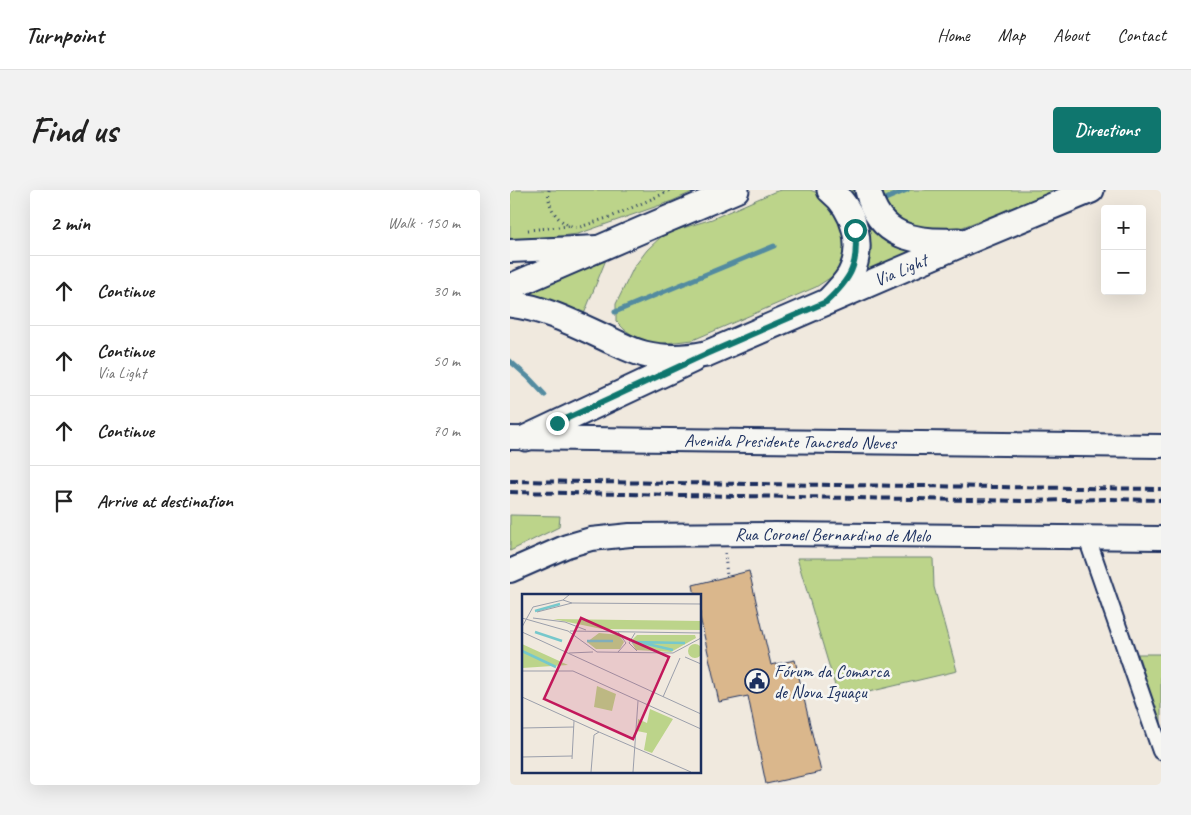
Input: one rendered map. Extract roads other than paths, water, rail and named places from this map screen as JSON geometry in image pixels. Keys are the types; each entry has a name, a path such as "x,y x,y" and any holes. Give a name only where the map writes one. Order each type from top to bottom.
{"main road":[{"path":"510,287 736,190"},
{"path":"826,302 841,288 850,274 857,247 854,225 849,212 843,202 830,190"},
{"path":"868,190 871,202 879,217 887,226 899,233 911,238 933,242 968,241"},
{"name":"Via Light","path":"510,304 548,313 629,350 645,355 684,357 706,354 1091,190"},
{"path":"510,251 602,247"},
{"path":"518,438 706,354"},
{"name":"Avenida Presidente Tancredo Neves","path":"518,438 1161,446"},
{"name":"Rua Coronel Bernardino de Melo","path":"510,572 567,546 591,539 630,535 775,534 1161,538"}],"street":[{"path":"1087,538 1161,751"}],"waterway":[{"path":"883,200 907,190"},
{"path":"615,312 774,246"},
{"path":"510,361 545,395"}],"railway":[{"path":"510,481 1161,489"},
{"path":"510,492 1027,501 1161,500"}],"place":[{"name":"Fórum da Comarca de Nova Iguaçu","path":"757,681"}]}
